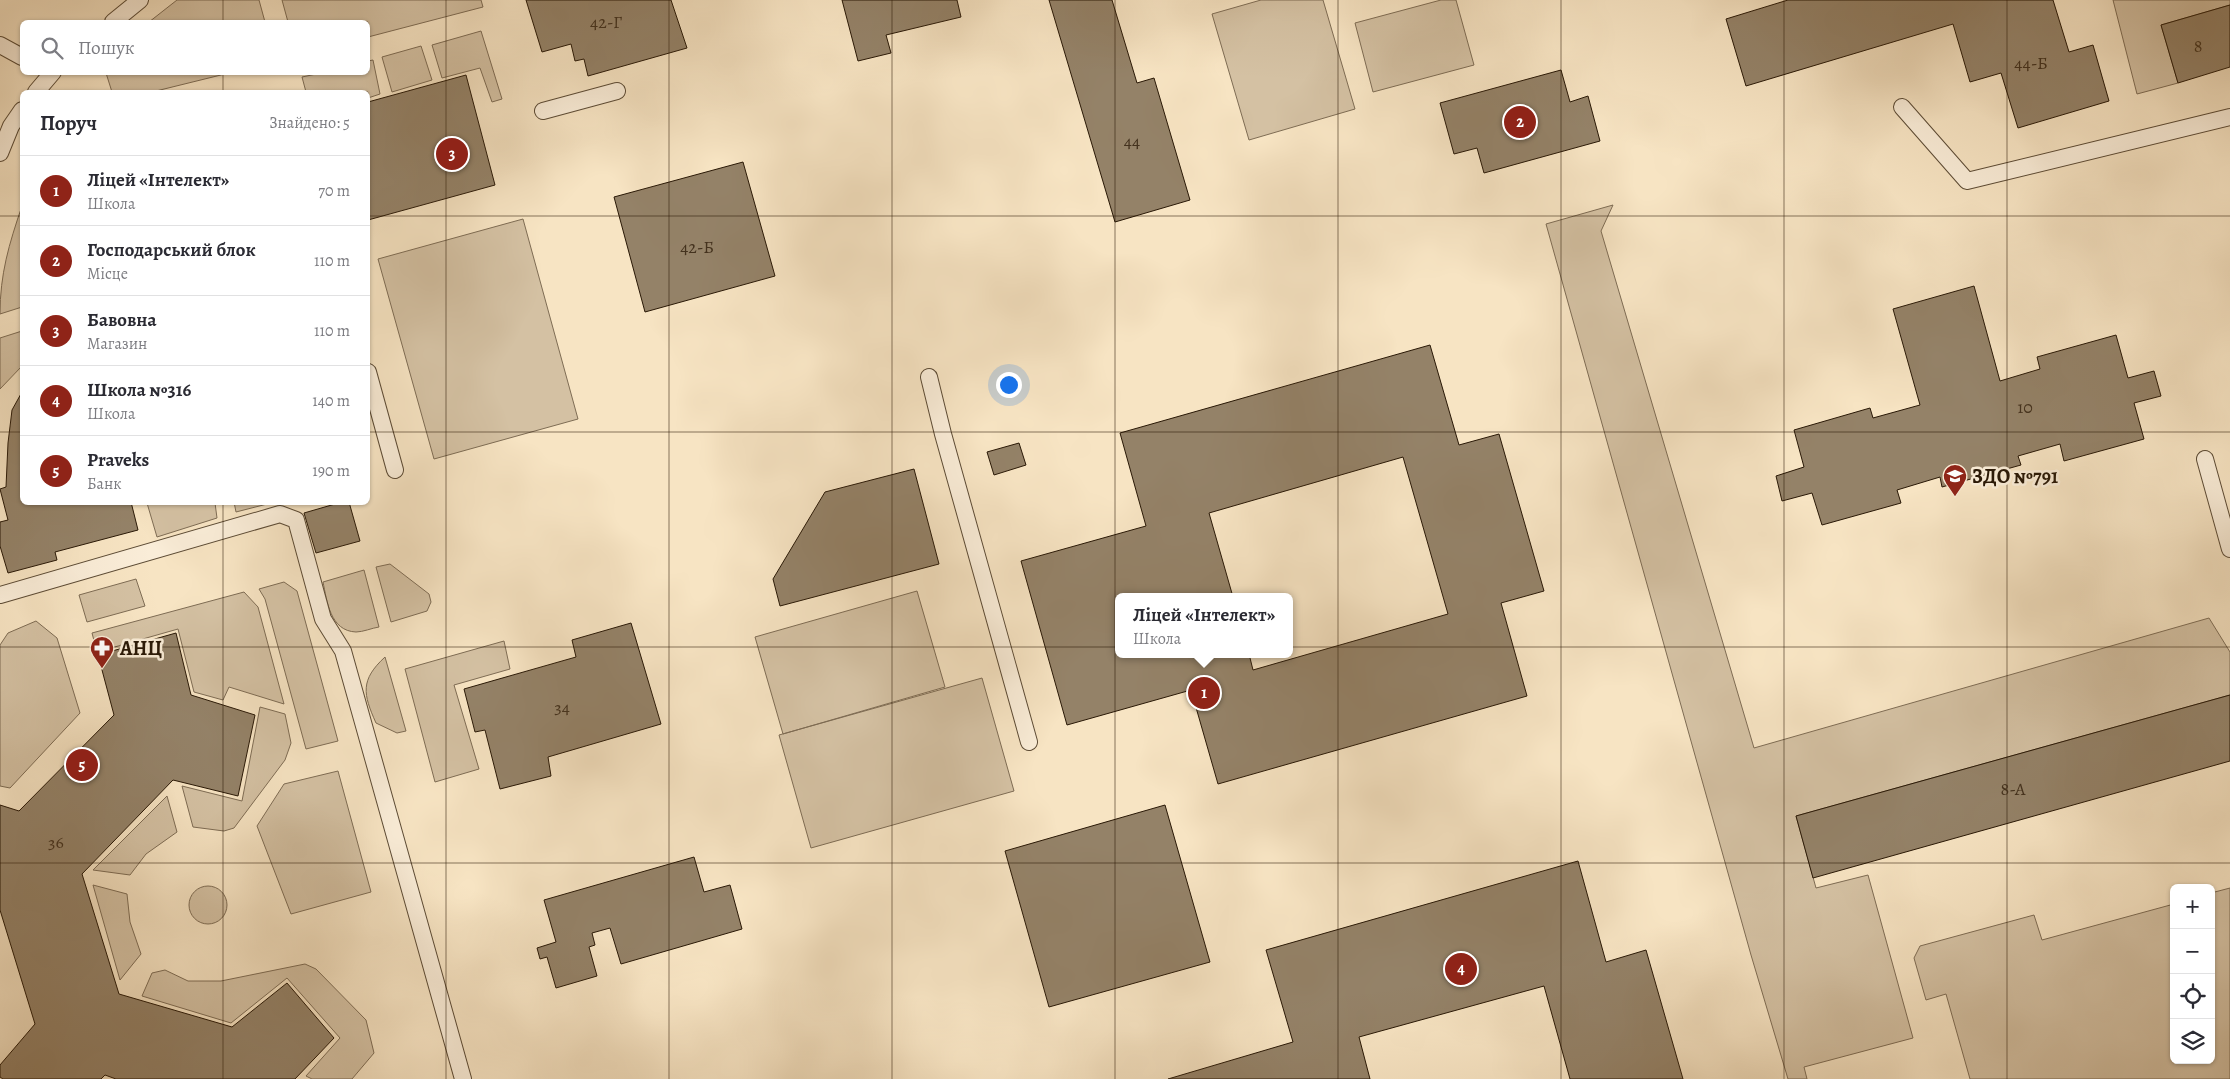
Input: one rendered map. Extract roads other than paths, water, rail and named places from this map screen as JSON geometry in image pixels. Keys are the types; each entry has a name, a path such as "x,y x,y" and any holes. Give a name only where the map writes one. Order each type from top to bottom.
{"lane":[{"path":"115,20 140,0"},
{"path":"0,45 20,56"},
{"path":"38,90 51,75"},
{"path":"543,111 617,91"},
{"path":"1902,107 1967,181 2230,117"},
{"path":"0,153 11,126 20,113"},
{"path":"929,377 943,434 1029,742"},
{"path":"370,379 395,470"},
{"path":"2205,459 2230,549"},
{"path":"0,595 280,514 296,520 323,619 344,650 463,1079"}],"place":[{"name":"Господарський блок","path":"1520,122"},
{"name":"Бавовна","path":"452,154"},
{"name":"ЗДО №791","path":"1955,497"},
{"name":"АНЦ","path":"102,669"},
{"name":"Ліцей «Інтелект»","path":"1204,693"},
{"name":"Praveks","path":"82,765"},
{"name":"Школа №316","path":"1461,969"}]}
